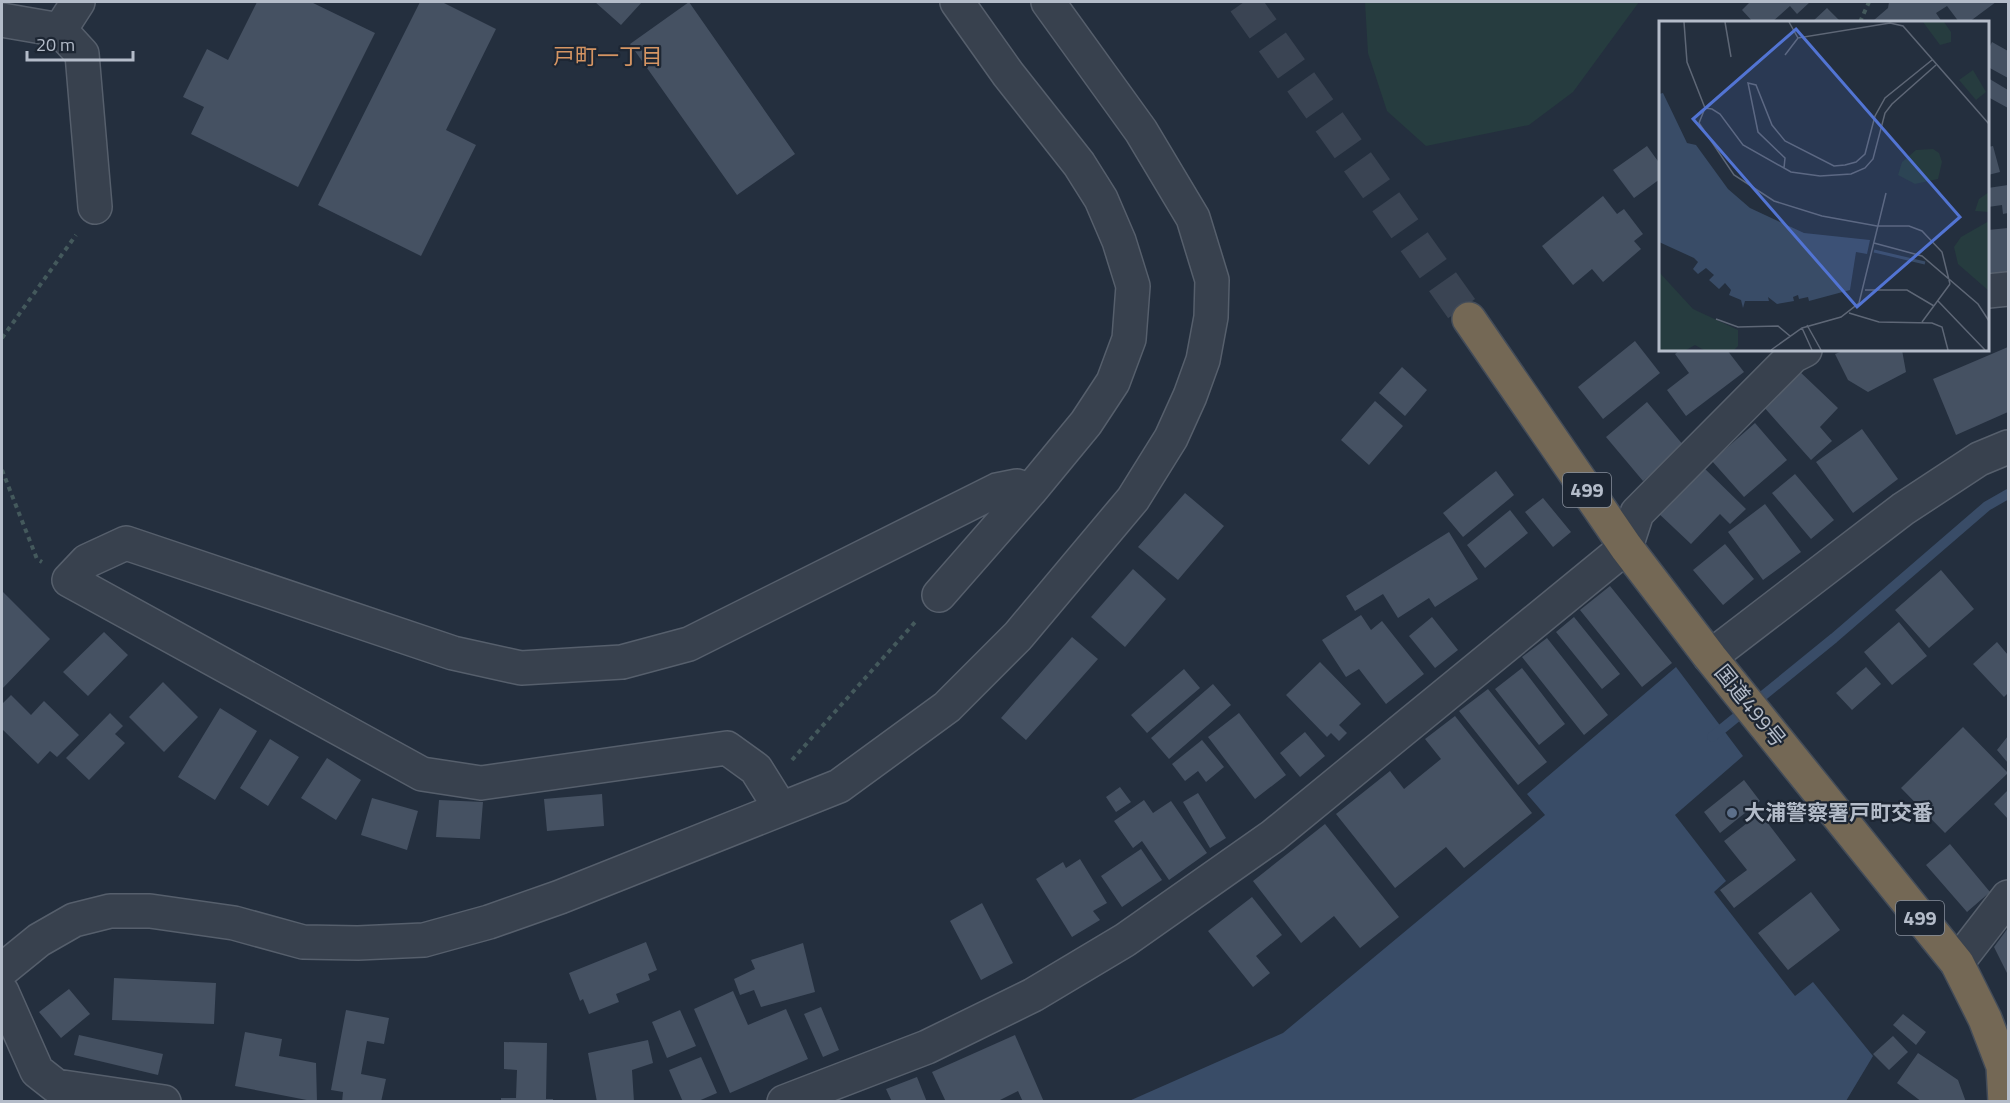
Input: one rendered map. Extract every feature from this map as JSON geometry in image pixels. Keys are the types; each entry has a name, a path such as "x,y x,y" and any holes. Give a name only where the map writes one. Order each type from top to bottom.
{"highway":[{"name":"国道499号","path":"1469,319 1626,547 1710,657 1957,963 1985,1019 2003,1066 2005,1101"}],"street":[{"path":"60,30 78,2"},
{"path":"939,595 1086,423 1113,382 1129,339 1133,286 1119,241 1101,199 1090,181 1008,74 957,2"},
{"path":"2,970 39,940 74,920 110,911 150,911 234,923 303,942 358,943 424,940 489,922 560,897 774,798 839,786 947,707 1018,636 1132,499 1171,438 1190,396 1203,360 1211,317 1212,280 1193,218 1140,131 1048,2"},
{"path":"2,20 60,30 82,54 95,207"},
{"path":"1989,291 2008,289"},
{"path":"784,1101 927,1047 1033,995 1125,940 1273,836 1626,547 1637,513 1793,356 1803,351"},
{"path":"1710,657 1903,509 1979,459 2008,447"},
{"path":"774,798 756,769 727,748 480,783 422,774 69,580 87,561 126,543 453,653 521,668 622,662 689,644 998,490 1017,486 1030,491"},
{"path":"1957,963 2008,897"},
{"path":"2,992 37,1071 56,1086 165,1101"}],"path":[{"path":"1860,21 1869,2"},
{"path":"2,338 95,207"},
{"path":"2,470 37,559 69,580"},
{"path":"774,798 939,595"}],"green space":[{"path":"1365,2 1639,2 1573,92 1529,125 1426,146 1387,111 1368,53"}],"water":[{"path":"1676,667 1743,756 1675,815 1726,881 1714,892 1795,996 1813,982 1873,1056 1846,1101 1129,1101 1283,1033 1545,815 1527,794"}],"building":[{"path":"257,2 311,2 375,33 298,187 191,134 204,107 183,97 207,49 228,60"},
{"path":"420,2 442,2 496,29 446,130 476,145 421,256 318,205"},
{"path":"595,2 642,2 621,25"},
{"path":"689,2 795,154 737,195 630,44"},
{"path":"1750,2 1810,2 1797,14 1790,6 1773,21 1752,21 1742,10"},
{"path":"1889,2 1996,2 1970,21 1958,21 1947,6 1936,13 1941,21 1874,20 1888,8"},
{"path":"1827,8 1839,20 1838,21 1813,21"},
{"path":"1992,42 2008,51 2008,78 1989,68 1989,48"},
{"path":"1989,79 2008,90 2008,108 1989,98"},
{"path":"1647,146 1659,163 1659,180 1634,198 1613,170"},
{"path":"1993,146 2000,172 1989,175 1989,147"},
{"path":"2008,185 2008,213 2003,214 2002,205 1989,207 1989,188"},
{"path":"1603,196 1617,214 1624,209 1643,234 1634,241 1641,249 1603,282 1592,269 1573,285 1542,246"},
{"path":"2008,228 2008,278 1989,280 1989,230"},
{"path":"1635,341 1660,373 1603,419 1578,387"},
{"path":"2008,347 2008,412 1956,435 1933,379"},
{"path":"1679,351 1728,351 1744,372 1686,416 1667,390 1689,373 1675,354"},
{"path":"1842,351 1902,351 1906,372 1868,392 1848,380 1835,354"},
{"path":"1402,367 1427,390 1405,416 1379,393"},
{"path":"1797,369 1838,408 1820,427 1832,441 1811,460 1763,406"},
{"path":"1375,401 1403,426 1369,465 1341,440"},
{"path":"1647,402 1684,446 1643,481 1606,437"},
{"path":"1755,423 1787,460 1744,497 1712,461"},
{"path":"1862,429 1898,479 1853,513 1816,462"},
{"path":"1701,465 1746,509 1730,524 1720,514 1691,544 1656,511"},
{"path":"1496,471 1514,495 1463,537 1443,513"},
{"path":"1795,474 1834,520 1811,539 1772,493"},
{"path":"1185,493 1224,526 1178,580 1138,547"},
{"path":"1543,498 1571,532 1553,547 1525,512"},
{"path":"1765,504 1801,552 1763,580 1728,532"},
{"path":"1510,510 1528,533 1485,568 1467,545"},
{"path":"1449,532 1478,579 1435,607 1429,598 1398,618 1383,594 1355,611 1346,596"},
{"path":"1725,544 1754,579 1723,605 1693,570"},
{"path":"1133,569 1166,599 1125,647 1091,617"},
{"path":"1941,570 1974,609 1929,648 1895,610"},
{"path":"1610,586 1672,663 1642,687 1580,610"},
{"path":"2,591 50,639 2,689"},
{"path":"1361,615 1371,630 1382,621 1424,674 1386,704 1359,669 1346,677 1322,640"},
{"path":"1432,617 1458,650 1435,668 1409,636"},
{"path":"1574,617 1620,674 1602,689 1556,632"},
{"path":"1899,622 1927,656 1892,685 1864,652"},
{"path":"104,632 128,655 88,696 63,672"},
{"path":"1072,637 1098,659 1026,740 1001,718"},
{"path":"1547,638 1608,715 1584,735 1522,657"},
{"path":"1997,642 2008,655 2008,693 2004,697 1973,664"},
{"path":"1320,662 1361,704 1339,725 1347,733 1339,741 1331,733 1327,737 1286,695"},
{"path":"1866,667 1881,684 1852,710 1836,693"},
{"path":"1522,668 1565,724 1539,745 1495,689"},
{"path":"1184,669 1200,688 1147,733 1131,715"},
{"path":"163,682 198,717 164,752 129,717"},
{"path":"1213,684 1231,705 1169,759 1151,738"},
{"path":"1488,689 1547,762 1518,785 1459,711"},
{"path":"11,695 31,715 44,701 79,735 57,757 50,751 38,764 2,729 2,704"},
{"path":"220,708 257,731 215,800 178,777"},
{"path":"110,713 123,726 115,734 125,743 89,780 66,758"},
{"path":"1239,713 1286,775 1255,799 1208,737"},
{"path":"1455,716 1532,813 1464,868 1446,847 1395,888 1336,814 1390,771 1404,789 1441,759 1425,739"},
{"path":"1963,727 2008,773 1945,833 1901,788"},
{"path":"1305,732 1325,756 1300,777 1280,753"},
{"path":"2008,736 2008,763 1997,750"},
{"path":"270,739 299,757 268,806 240,788"},
{"path":"1202,740 1224,767 1206,782 1198,771 1185,781 1172,764"},
{"path":"327,758 361,780 336,820 301,798"},
{"path":"1744,780 1760,801 1720,833 1704,812"},
{"path":"1120,787 1131,802 1116,812 1106,797"},
{"path":"2008,790 2008,819 1994,804"},
{"path":"1198,793 1226,838 1210,848 1183,802"},
{"path":"602,794 604,826 547,831 544,799"},
{"path":"372,798 418,811 407,850 361,835"},
{"path":"439,800 483,802 480,839 436,837"},
{"path":"1144,800 1153,813 1171,801 1207,853 1169,880 1142,841 1133,848 1114,821"},
{"path":"1760,813 1796,860 1734,908 1720,890 1747,870 1724,841"},
{"path":"1325,824 1399,917 1360,948 1334,916 1301,943 1253,881"},
{"path":"1950,844 1990,892 1967,912 1926,865"},
{"path":"1141,849 1162,880 1122,907 1101,876"},
{"path":"1080,859 1107,903 1093,911 1100,920 1072,937 1036,879 1063,862 1066,868"},
{"path":"1811,892 1840,930 1788,970 1758,933"},
{"path":"1252,897 1282,935 1256,956 1270,973 1253,987 1208,931"},
{"path":"982,903 1013,963 981,980 950,921"},
{"path":"2008,928 2008,975 1994,947"},
{"path":"646,942 657,970 648,974 650,980 616,994 619,1002 589,1014 583,999 580,1001 569,973"},
{"path":"803,943 815,992 761,1007 754,990 740,995 734,979 755,969 751,960"},
{"path":"114,978 216,983 214,1024 112,1020"},
{"path":"69,989 90,1014 61,1038 39,1012"},
{"path":"733,991 748,1025 786,1009 808,1059 730,1093 694,1009"},
{"path":"821,1007 839,1050 823,1057 804,1014"},
{"path":"346,1010 389,1018 384,1044 367,1041 361,1074 386,1079 381,1102 342,1102 343,1092 331,1090"},
{"path":"680,1010 696,1046 667,1058 652,1022"},
{"path":"1903,1014 1926,1032 1916,1045 1893,1025"},
{"path":"245,1032 282,1039 279,1056 316,1063 317,1102 235,1086"},
{"path":"79,1035 163,1054 158,1075 74,1055"},
{"path":"1015,1035 1044,1102 1023,1102 1018,1091 996,1102 946,1102 932,1072"},
{"path":"1893,1036 1908,1052 1889,1070 1873,1054"},
{"path":"648,1040 653,1063 632,1070 634,1102 597,1102 588,1053"},
{"path":"504,1042 547,1043 546,1099 553,1099 553,1102 501,1102 501,1098 516,1098 517,1070 504,1069"},
{"path":"1918,1053 1958,1080 1966,1102 1922,1102 1897,1083"},
{"path":"701,1057 717,1093 696,1102 683,1102 669,1070"},
{"path":"917,1077 927,1102 892,1102 886,1089"}],"waterway":[{"path":"1712,737 1834,638 1987,506 2008,494"}],"tunnel":[{"path":"1244,2 1469,319"}],"place":[{"name":"大浦警察署戸町交番","path":"1732,813"}],"district":[{"name":"戸町一丁目","path":"608,56"}]}
